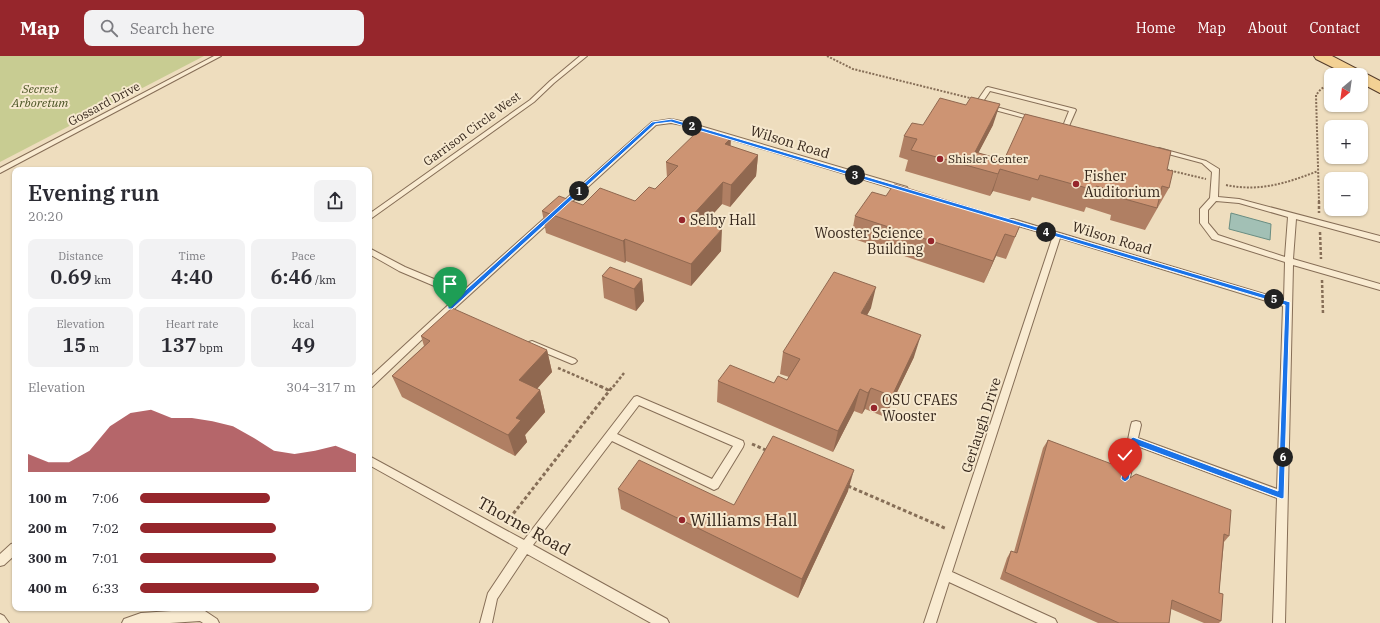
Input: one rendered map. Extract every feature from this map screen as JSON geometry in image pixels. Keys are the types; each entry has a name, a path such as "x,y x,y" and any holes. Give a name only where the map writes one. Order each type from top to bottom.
{"main road":[{"path":"1321,56 1344,68"},
{"path":"1368,81 1380,88"}],"lane":[{"name":"Gossard Drive","path":"0,171 218,56"},
{"name":"Garrison Circle West","path":"372,216 532,101 552,82 584,56"},
{"path":"1044,121 978,104 988,89 1073,110 1066,126"},
{"name":"Wilson Road","path":"372,381 454,309 464,295 654,123 671,120 688,124 914,192"},
{"path":"1059,124 1074,128"},
{"path":"1151,148 1204,162 1216,171 1214,199 1204,209 1204,223 1215,237 1289,262 1380,287"},
{"path":"1214,199 1239,201 1380,238"},
{"path":"1279,623 1289,262 1292,216"},
{"name":"Wilson Road","path":"1004,219 1288,304"},
{"name":"Gerlaugh Drive","path":"930,623 960,535 1056,235"},
{"path":"372,253 402,269 464,295"},
{"path":"522,339 572,361"},
{"path":"486,623 492,597 526,546 637,400 739,444 714,485 611,436"},
{"path":"1125,479 1136,425"},
{"path":"1133,440 1282,495"},
{"name":"Thorne Road","path":"372,462 663,623"},
{"path":"0,561 12,551"},
{"path":"946,575 1051,623"},
{"path":"128,623 141,619 202,615 213,623"},
{"path":"0,620 3,623"}],"path":[{"path":"827,56 853,69 980,101"},
{"path":"1323,314 1316,96 1324,87"},
{"path":"499,532 624,372"},
{"path":"752,444 773,453"},
{"path":"845,484 960,535"}],"green space":[{"name":"Secrest Arboretum","path":"0,56 204,56 0,162"}],"water":[{"path":"1231,213 1271,224 1270,240 1229,229"}],"building":[{"path":"971,97 1000,104 975,152 1004,160 1025,114 1171,151 1167,170 1173,171 1169,188 1162,186 1157,208 1121,198 1122,193 1096,186 1094,190 1040,175 1038,180 1000,169 998,174 911,150 917,139 904,136 912,123 923,125 940,98 966,105"},
{"path":"700,129 731,138 725,144 758,155 731,185 723,182 690,218 722,229 691,264 625,239 623,241 542,211 559,196 583,205 600,188 635,201 649,187 655,189 678,166 666,162"},
{"path":"894,184 1021,223 1015,237 1005,234 993,261 855,216 872,192 886,196"},
{"path":"610,267 642,279 634,289 602,276"},
{"path":"834,272 876,287 861,313 921,335 892,396 871,388 868,393 860,389 838,431 718,381 730,365 774,383 778,376 787,380 800,359 783,352"},
{"path":"452,308 547,350 519,380 540,390 516,418 521,420 508,435 392,376 430,341 421,336"},
{"name":"Williams Hall","path":"773,436 854,470 802,579 618,489 639,460 734,505"},
{"path":"1048,440 1125,469 1125,475 1130,478 1136,474 1231,510 1229,536 1224,534 1219,593 1223,594 1221,621 1172,600 1169,623 1119,623 1005,572 1011,551 1017,553"}],"place":[{"name":"Shisler Center","path":"940,159"},
{"name":"Fisher Auditorium","path":"1076,184"},
{"name":"Selby Hall","path":"682,220"},
{"name":"Wooster Science Building","path":"931,241"},
{"name":"OSU CFAES Wooster","path":"874,408"},
{"name":"Williams Hall","path":"682,520"}],"route":[{"path":"450,308 654,123 671,120 1288,304 1282,495 1133,440 1125,479"}]}
